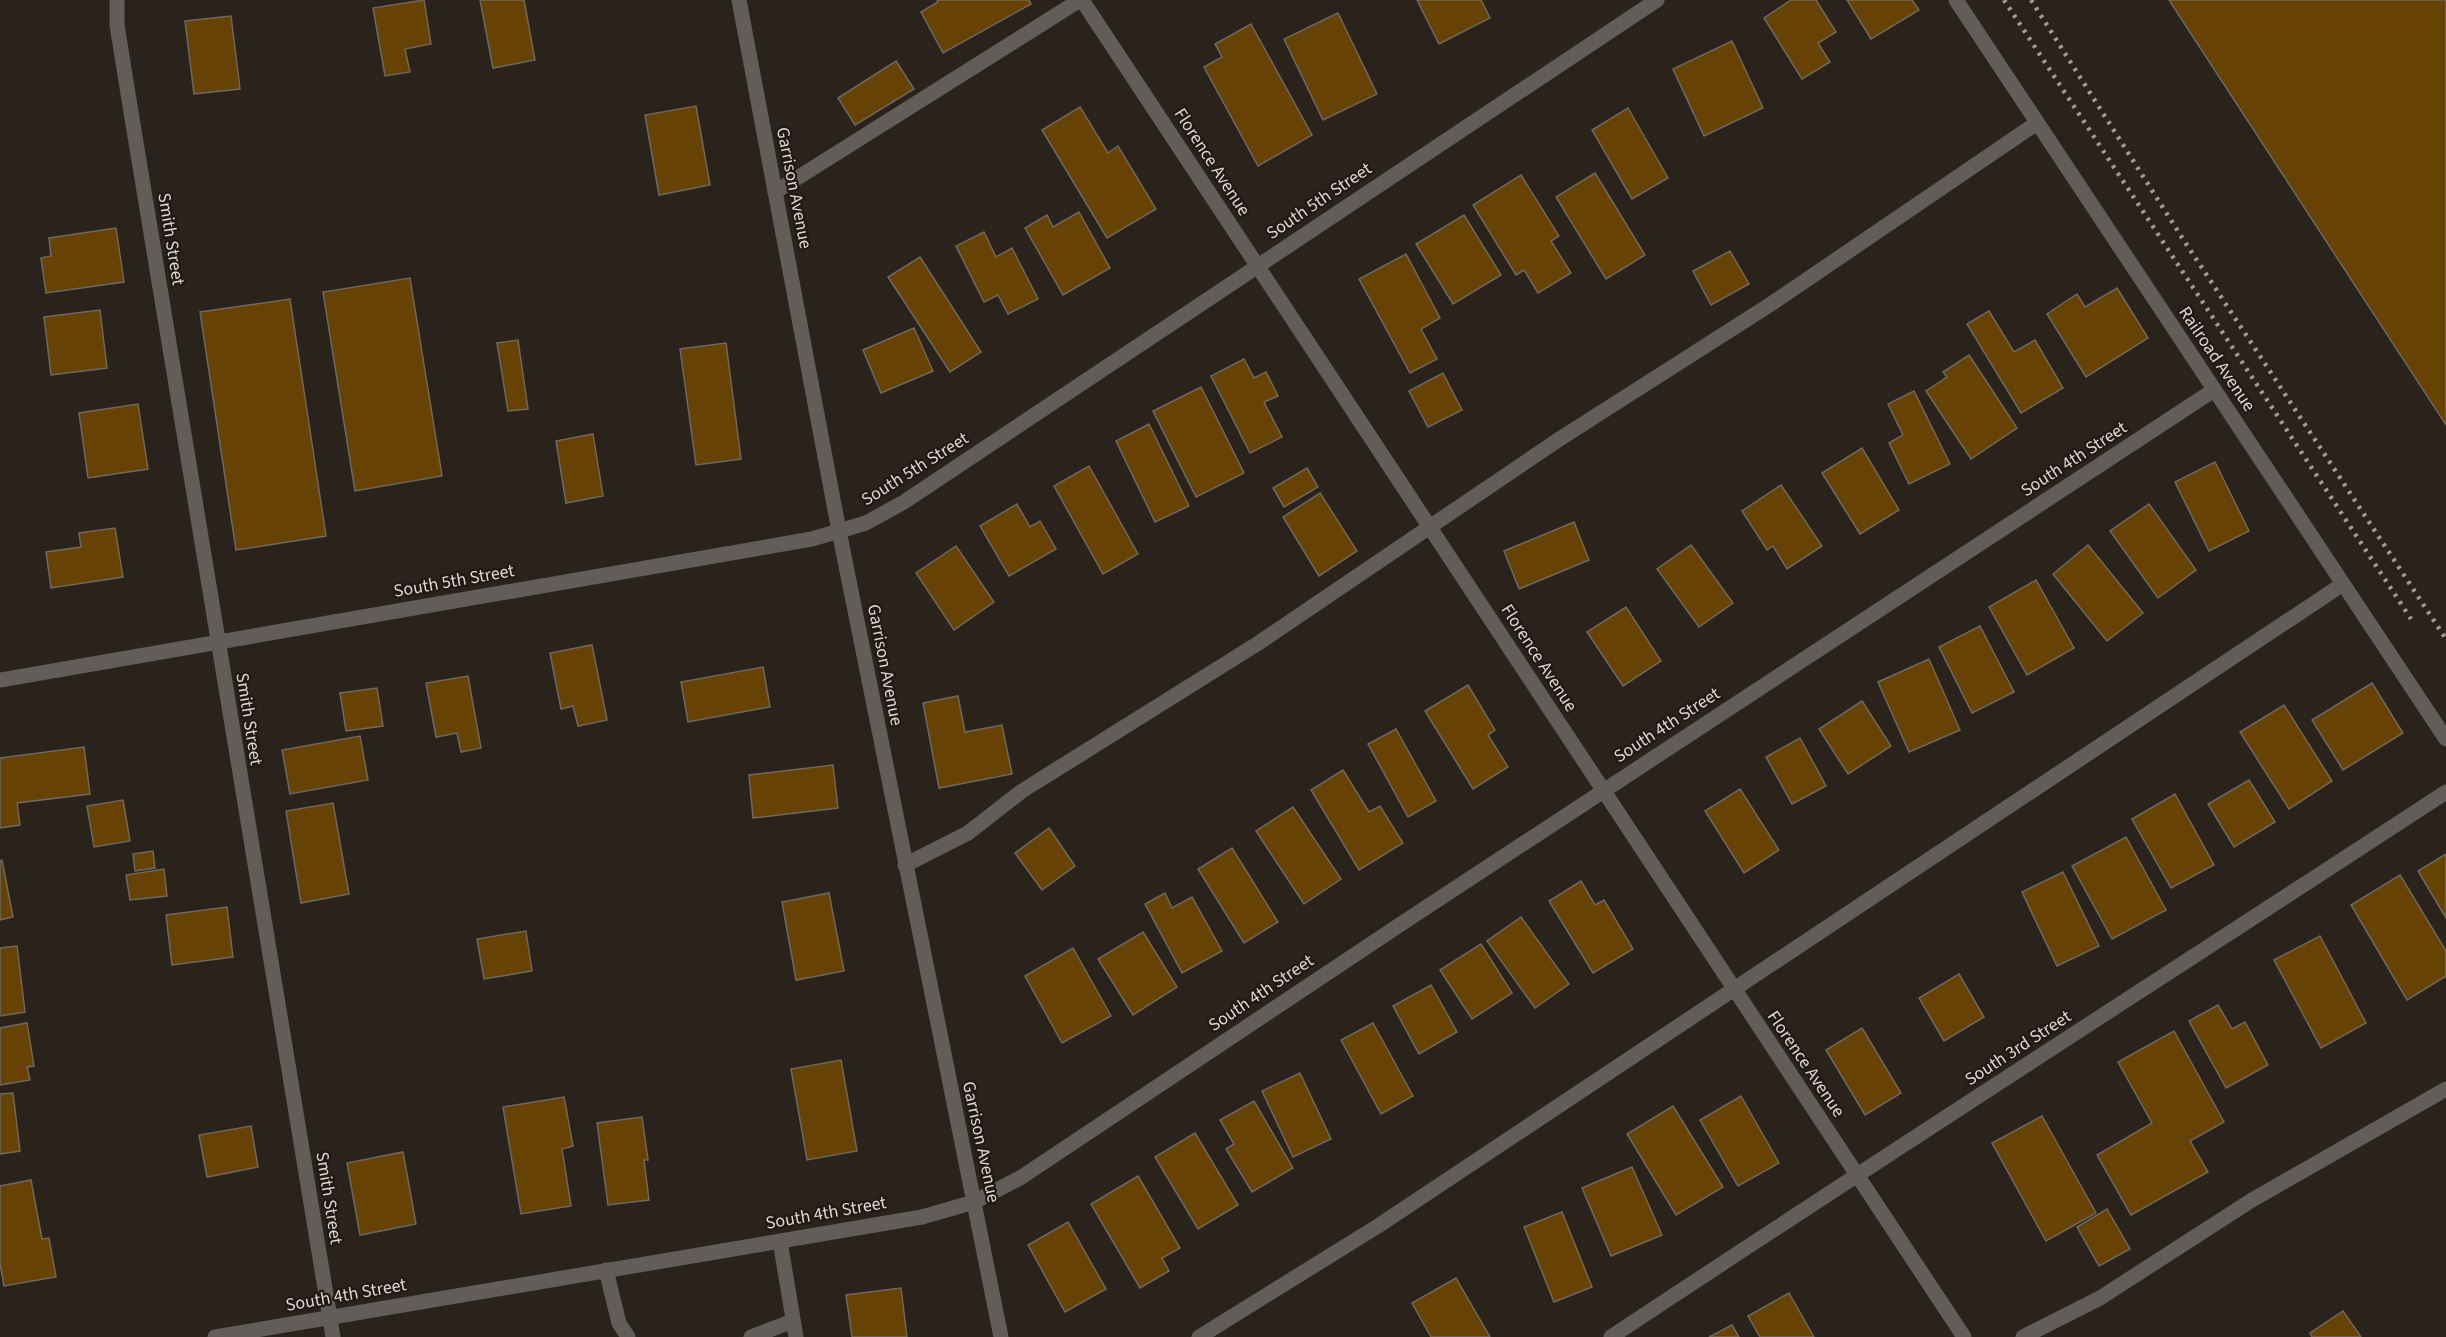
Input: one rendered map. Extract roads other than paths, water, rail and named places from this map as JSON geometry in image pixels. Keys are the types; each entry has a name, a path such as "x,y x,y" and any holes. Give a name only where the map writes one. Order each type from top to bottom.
{"street":[{"name":"Smith Street","path":"117,0 117,25 130,106 333,1337"},
{"name":"Garrison Avenue","path":"739,0 839,531 1001,1337"},
{"path":"775,192 1081,0"},
{"name":"Florence Avenue","path":"1081,0 1964,1337"},
{"name":"South 5th Street","path":"0,680 801,541 866,523 904,502 1657,0"},
{"name":"Railroad Avenue","path":"1956,0 2446,739"},
{"path":"905,865 968,833 1022,791 1257,644 1558,440 1771,304 2037,123"},
{"name":"South 4th Street","path":"215,1337 922,1217 974,1202 1020,1178 1604,790 2214,390"},
{"path":"1199,1337 1378,1226 2343,584"},
{"name":"South 3rd Street","path":"1611,1337 1856,1174 2013,1075 2446,792"},
{"path":"2023,1337 2100,1298 2252,1200 2446,1089"},
{"path":"780,1241 796,1337"},
{"path":"606,1270 619,1323 628,1337"},
{"path":"751,1337 793,1321"}],"railway":[{"path":"2004,0 2411,619"},
{"path":"2031,0 2181,236 2446,639"}]}
